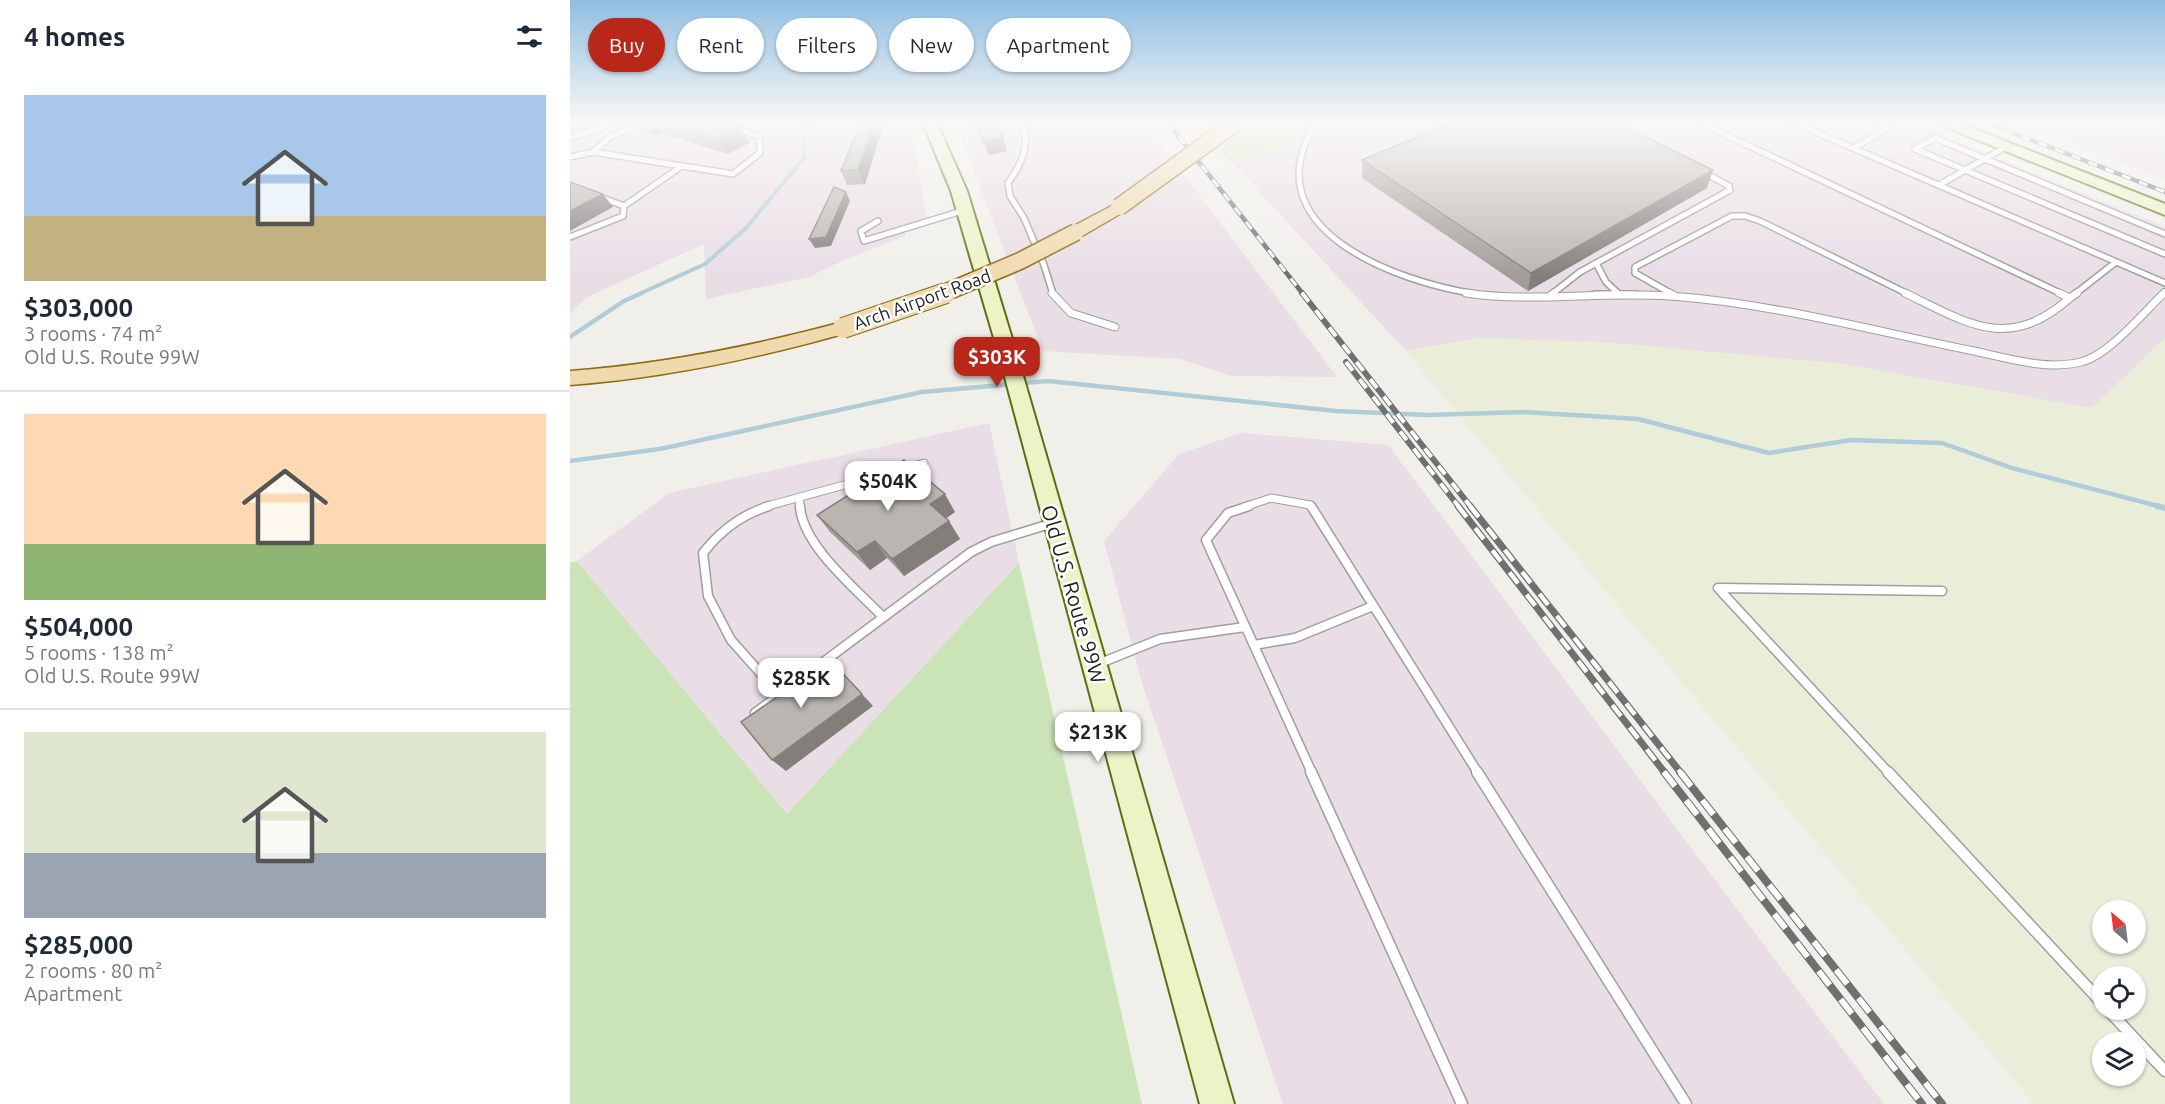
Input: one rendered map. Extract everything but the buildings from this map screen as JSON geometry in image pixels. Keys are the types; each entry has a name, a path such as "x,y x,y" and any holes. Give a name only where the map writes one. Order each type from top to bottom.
{"main road":[{"name":"Old U.S. Route 99W","path":"950,175 964,210 1008,355 1217,1104"},
{"name":"Arch Airport Road","path":"1116,202 1151,175"},
{"name":"Arch Airport Road","path":"570,378 635,365 737,355 842,322 907,307 984,277 1074,227 1157,175"},
{"path":"2077,175 2165,210"},
{"name":"Arch Airport Road","path":"570,362 635,365"}],"lane":[{"path":"570,237 623,216 624,206 670,175"},
{"path":"1015,175 1008,183 1010,196 1024,218 1044,265 1051,292 1071,313 1115,327"},
{"path":"1299,175 1304,201 1314,218 1329,235 1347,249 1381,269 1419,284 1456,292 1517,297 1619,294 1716,301 2051,364 2086,360 2108,345 2165,292"},
{"path":"1549,297 1563,284 1596,263 1730,190 1729,186 1707,175"},
{"path":"1810,175 2070,298"},
{"path":"1915,175 2165,283"},
{"path":"1939,185 1957,175"},
{"path":"1976,175 2165,254"},
{"path":"2022,175 2165,234"},
{"path":"585,192 624,206"},
{"path":"878,221 861,231 864,241 964,210"},
{"path":"1677,297 1643,279 1635,273 1635,267 1732,216 1745,216 1760,221 1962,321 2003,331 2020,328 2051,316 2116,262"},
{"path":"1596,263 1606,282 1619,294"},
{"path":"780,694 731,640 708,596 704,554 717,534 735,520 763,506 924,463"},
{"path":"799,497 800,514 812,543 883,617"},
{"path":"1462,1104 1206,540 1228,513 1271,498 1310,505 1686,1104"},
{"path":"755,712 970,552 991,542 1054,523"},
{"path":"1942,591 1718,588 2092,992"},
{"path":"1254,645 1295,638 1373,606"},
{"path":"1094,666 1160,639 1245,627"},
{"path":"2117,1020 2165,1071"}],"shaded area":[{"path":"570,175 919,175 928,225 904,232 906,236 842,261 809,277 706,299 704,244 587,297 570,313"},
{"path":"975,175 1184,175 1337,377 1232,376 1179,359 1043,351"},
{"path":"1244,175 2038,175 2165,227 2165,338 2092,408 1835,363 1478,338 1406,351"},
{"path":"2153,175 2165,175 2165,179"},
{"path":"989,423 1019,563 787,814 577,561 669,493"},
{"path":"1241,433 1388,445 1884,1104 1283,1104 1143,686 1104,541 1179,454"}],"green space":[{"path":"1478,338 1603,342 1835,363 2092,408 2165,338 2165,1104 2034,1104 1406,351"},
{"path":"577,561 787,814 1019,563 1142,1104 570,1104 570,563"}],"waterway":[{"path":"639,294 705,264 746,228 790,175"},
{"path":"570,337 624,301 642,293"},
{"path":"570,461 660,449 922,392 1048,381 1336,411 1427,415 1524,412 1638,419 1769,453 1851,440 1942,443 2012,468 2162,507"},
{"path":"2157,506 2165,508"}],"railway":[{"path":"1209,175 1303,294"},
{"path":"2120,175 2165,192"},
{"path":"1302,293 1471,507"},
{"path":"1346,362 1459,507"},
{"path":"1458,506 1665,773"},
{"path":"1470,506 1681,773"},
{"path":"1664,772 1922,1104"},
{"path":"1680,772 1942,1104"}]}
